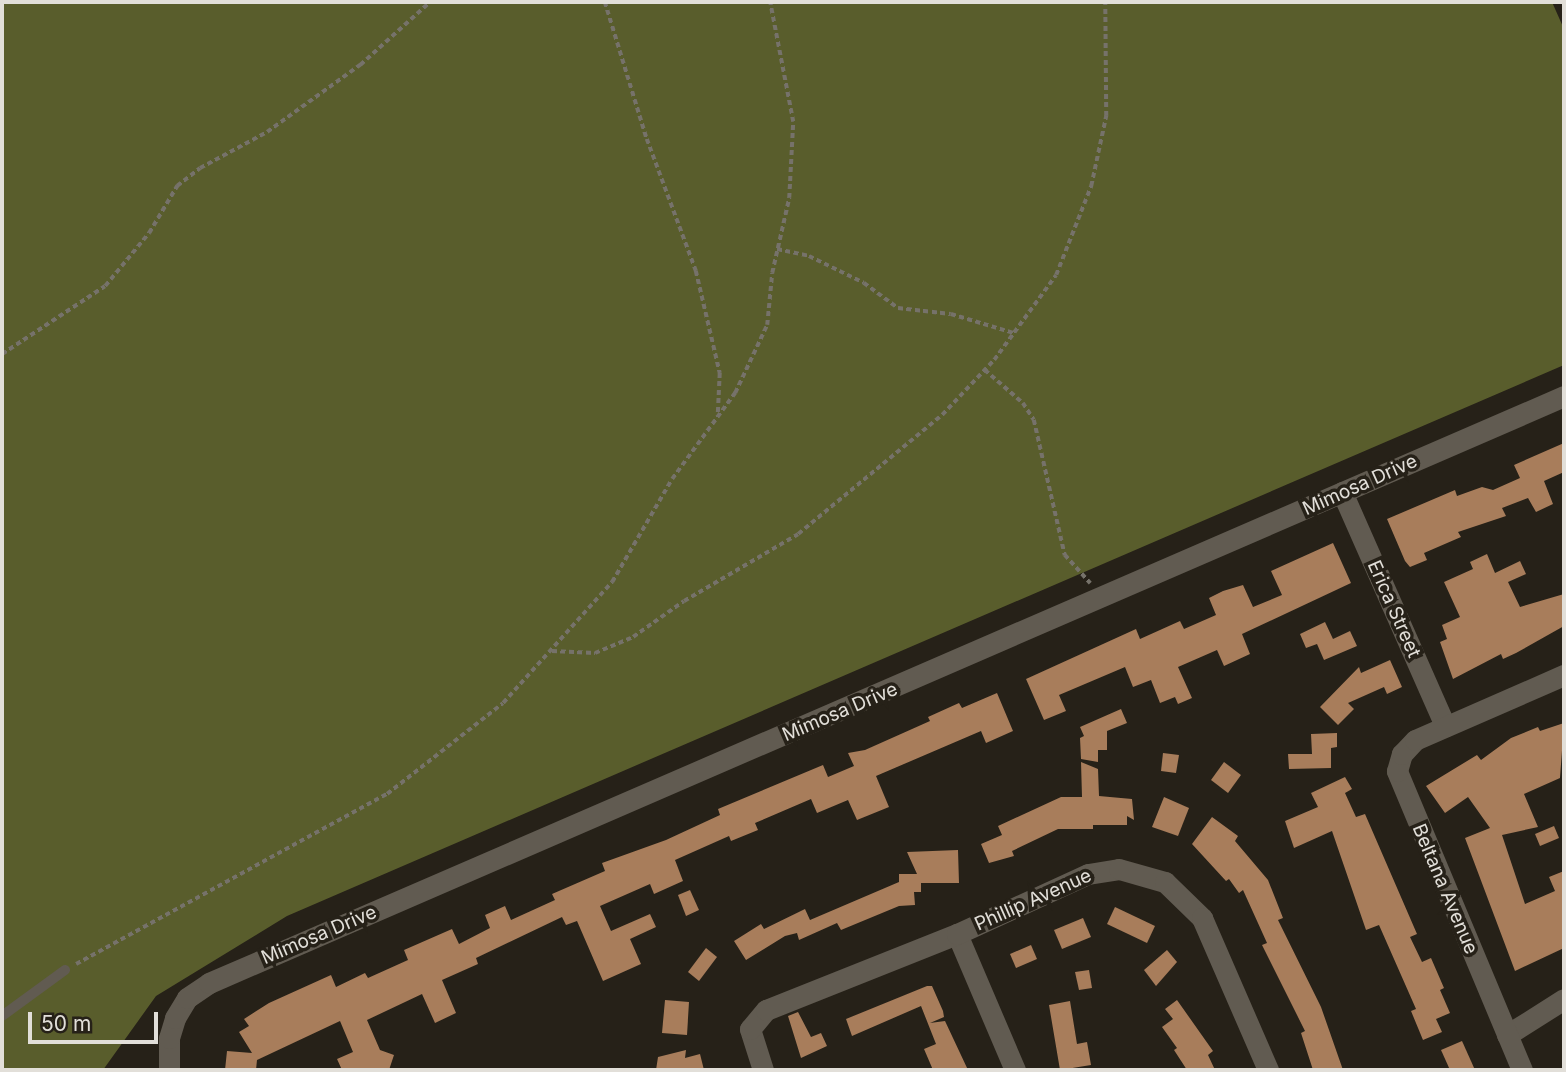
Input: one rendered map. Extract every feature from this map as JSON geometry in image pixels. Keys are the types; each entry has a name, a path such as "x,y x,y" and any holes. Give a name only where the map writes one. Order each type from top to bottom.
{"street":[{"name":"Mimosa Drive","path":"169,1070 169,1038 175,1018 187,998 209,983 1564,396"},
{"name":"Erica Street","path":"1342,492 1445,726"},
{"name":"Beltana Avenue","path":"1522,1070 1399,781 1398,762 1408,745 1445,726 1564,675"},
{"name":"Phillip Avenue","path":"763,1070 750,1029 766,1010 957,934 1088,874 1119,869 1151,875 1178,891 1202,918 1268,1070"},
{"path":"957,934 1015,1070"},
{"path":"1507,1035 1564,999"}],"lane":[{"path":"2,1016 65,970"}],"path":[{"path":"2,354 105,286 149,233 177,186 200,168 267,132 350,73 430,2"},
{"path":"605,2 648,139 695,271 720,373 718,415"},
{"path":"65,970 387,794 503,703 612,582 673,479 734,393 767,325 777,249 789,198 793,122 770,2"},
{"path":"550,651 595,653 633,637 684,601 798,534 942,415 985,370 1056,275 1091,186 1106,116 1105,2"},
{"path":"777,249 809,256 864,283 898,308 951,314 1014,333"},
{"path":"985,370 1023,404 1034,420 1065,555 1104,597"}],"green space":[{"path":"2,2 1552,2 1564,29 1564,365 287,916 156,996 103,1070 2,1070"}],"building":[{"path":"1564,443 1564,472 1544,481 1553,504 1536,512 1528,498 1502,508 1506,516 1458,532 1461,537 1424,553 1427,560 1410,567 1405,561 1387,519 1455,490 1457,496 1482,487 1493,490 1520,478 1514,465"},
{"path":"1333,543 1351,583 1242,634 1250,654 1224,666 1217,650 1178,667 1192,698 1178,704 1175,697 1160,703 1151,680 1133,687 1125,667 1059,695 1066,711 1044,720 1026,679 1136,629 1140,639 1180,621 1184,629 1216,615 1209,598 1223,591 1243,585 1253,607 1282,595 1271,571"},
{"path":"1487,554 1495,573 1520,561 1526,574 1508,582 1520,607 1564,594 1564,626 1516,653 1503,659 1501,654 1453,679 1440,642 1447,639 1442,625 1460,617 1444,582 1473,569 1470,562"},
{"path":"1325,622 1333,639 1350,631 1357,646 1324,660 1317,644 1306,648 1300,634"},
{"path":"1390,660 1402,687 1387,694 1384,687 1348,703 1354,709 1338,725 1320,707 1359,667 1361,673"},
{"path":"997,693 1013,731 986,743 981,731 876,776 889,807 857,820 848,800 817,813 811,799 755,823 758,830 731,841 729,836 675,860 683,881 654,894 650,884 600,906 611,931 650,914 656,927 630,939 641,964 603,981 577,921 566,925 562,917 476,958 478,964 442,980 456,1013 435,1023 422,994 367,1020 380,1050 394,1055 389,1070 342,1070 337,1059 353,1052 340,1021 257,1060 256,1070 225,1070 227,1051 252,1053 239,1032 249,1026 244,1019 269,1003 331,975 336,987 365,973 368,978 408,960 404,950 452,929 459,944 490,928 485,915 505,906 511,920 555,900 552,894 605,871 602,863 666,840 720,815 718,809 823,765 828,777 854,766 848,753 865,750 930,721 928,717 959,703 962,708"},
{"path":"1121,709 1127,723 1107,731 1107,750 1098,750 1098,762 1081,759 1080,738 1084,736 1080,727"},
{"path":"1564,723 1560,778 1524,794 1538,827 1502,835 1525,904 1555,891 1549,877 1564,871 1564,948 1515,971 1465,838 1490,828 1468,797 1445,813 1426,786 1477,755 1481,760 1511,738 1538,727 1540,731"},
{"path":"1337,733 1337,747 1331,748 1331,768 1289,769 1288,754 1312,754 1311,734"},
{"path":"1163,753 1179,755 1176,773 1161,771"},
{"path":"1081,762 1098,769 1099,796 1132,799 1134,820 1127,816 1127,825 1058,829 1012,851 1014,856 989,863 981,844 1002,835 998,826 1061,797 1082,797"},
{"path":"1224,762 1241,775 1228,793 1211,780"},
{"path":"1345,777 1352,789 1345,793 1356,817 1365,814 1417,934 1410,937 1422,962 1431,958 1444,988 1440,990 1450,1013 1436,1019 1442,1032 1423,1040 1411,1011 1416,1009 1379,925 1366,930 1332,831 1294,848 1285,821 1318,807 1311,793"},
{"path":"1164,797 1189,808 1178,836 1152,827"},
{"path":"1212,817 1238,836 1235,841 1268,880 1283,918 1278,920 1321,1007 1343,1070 1313,1070 1301,1033 1305,1031 1262,945 1267,943 1243,890 1239,893 1229,879 1226,881 1192,844"},
{"path":"1554,826 1559,838 1540,846 1535,834"},
{"path":"958,850 959,883 921,883 921,892 914,892 915,905 899,906 841,930 837,923 799,940 797,933 785,936 746,960 734,941 761,924 764,929 805,909 810,920 899,882 899,874 917,874 907,852"},
{"path":"690,890 699,910 686,916 678,895"},
{"path":"1115,907 1155,926 1147,943 1107,924"},
{"path":"1083,918 1091,937 1062,949 1054,930"},
{"path":"1031,945 1037,959 1016,968 1010,954"},
{"path":"706,948 717,957 699,981 688,972"},
{"path":"1167,950 1177,962 1156,986 1144,970"},
{"path":"1089,970 1092,988 1079,990 1075,972"},
{"path":"932,986 944,1017 930,1023 945,1021 968,1070 933,1070 924,1049 936,1044 921,1006 852,1036 846,1019"},
{"path":"665,1000 689,1002 687,1035 662,1033"},
{"path":"1177,1000 1213,1051 1208,1055 1215,1070 1187,1070 1174,1050 1177,1048 1162,1027 1173,1019 1165,1009"},
{"path":"1070,1001 1077,1044 1087,1042 1091,1065 1060,1070 1049,1005"},
{"path":"798,1012 811,1037 821,1033 827,1046 801,1058 788,1016"},
{"path":"1462,1041 1475,1070 1450,1070 1441,1050"},
{"path":"686,1050 685,1058 700,1054 704,1070 656,1070 658,1057"}]}
